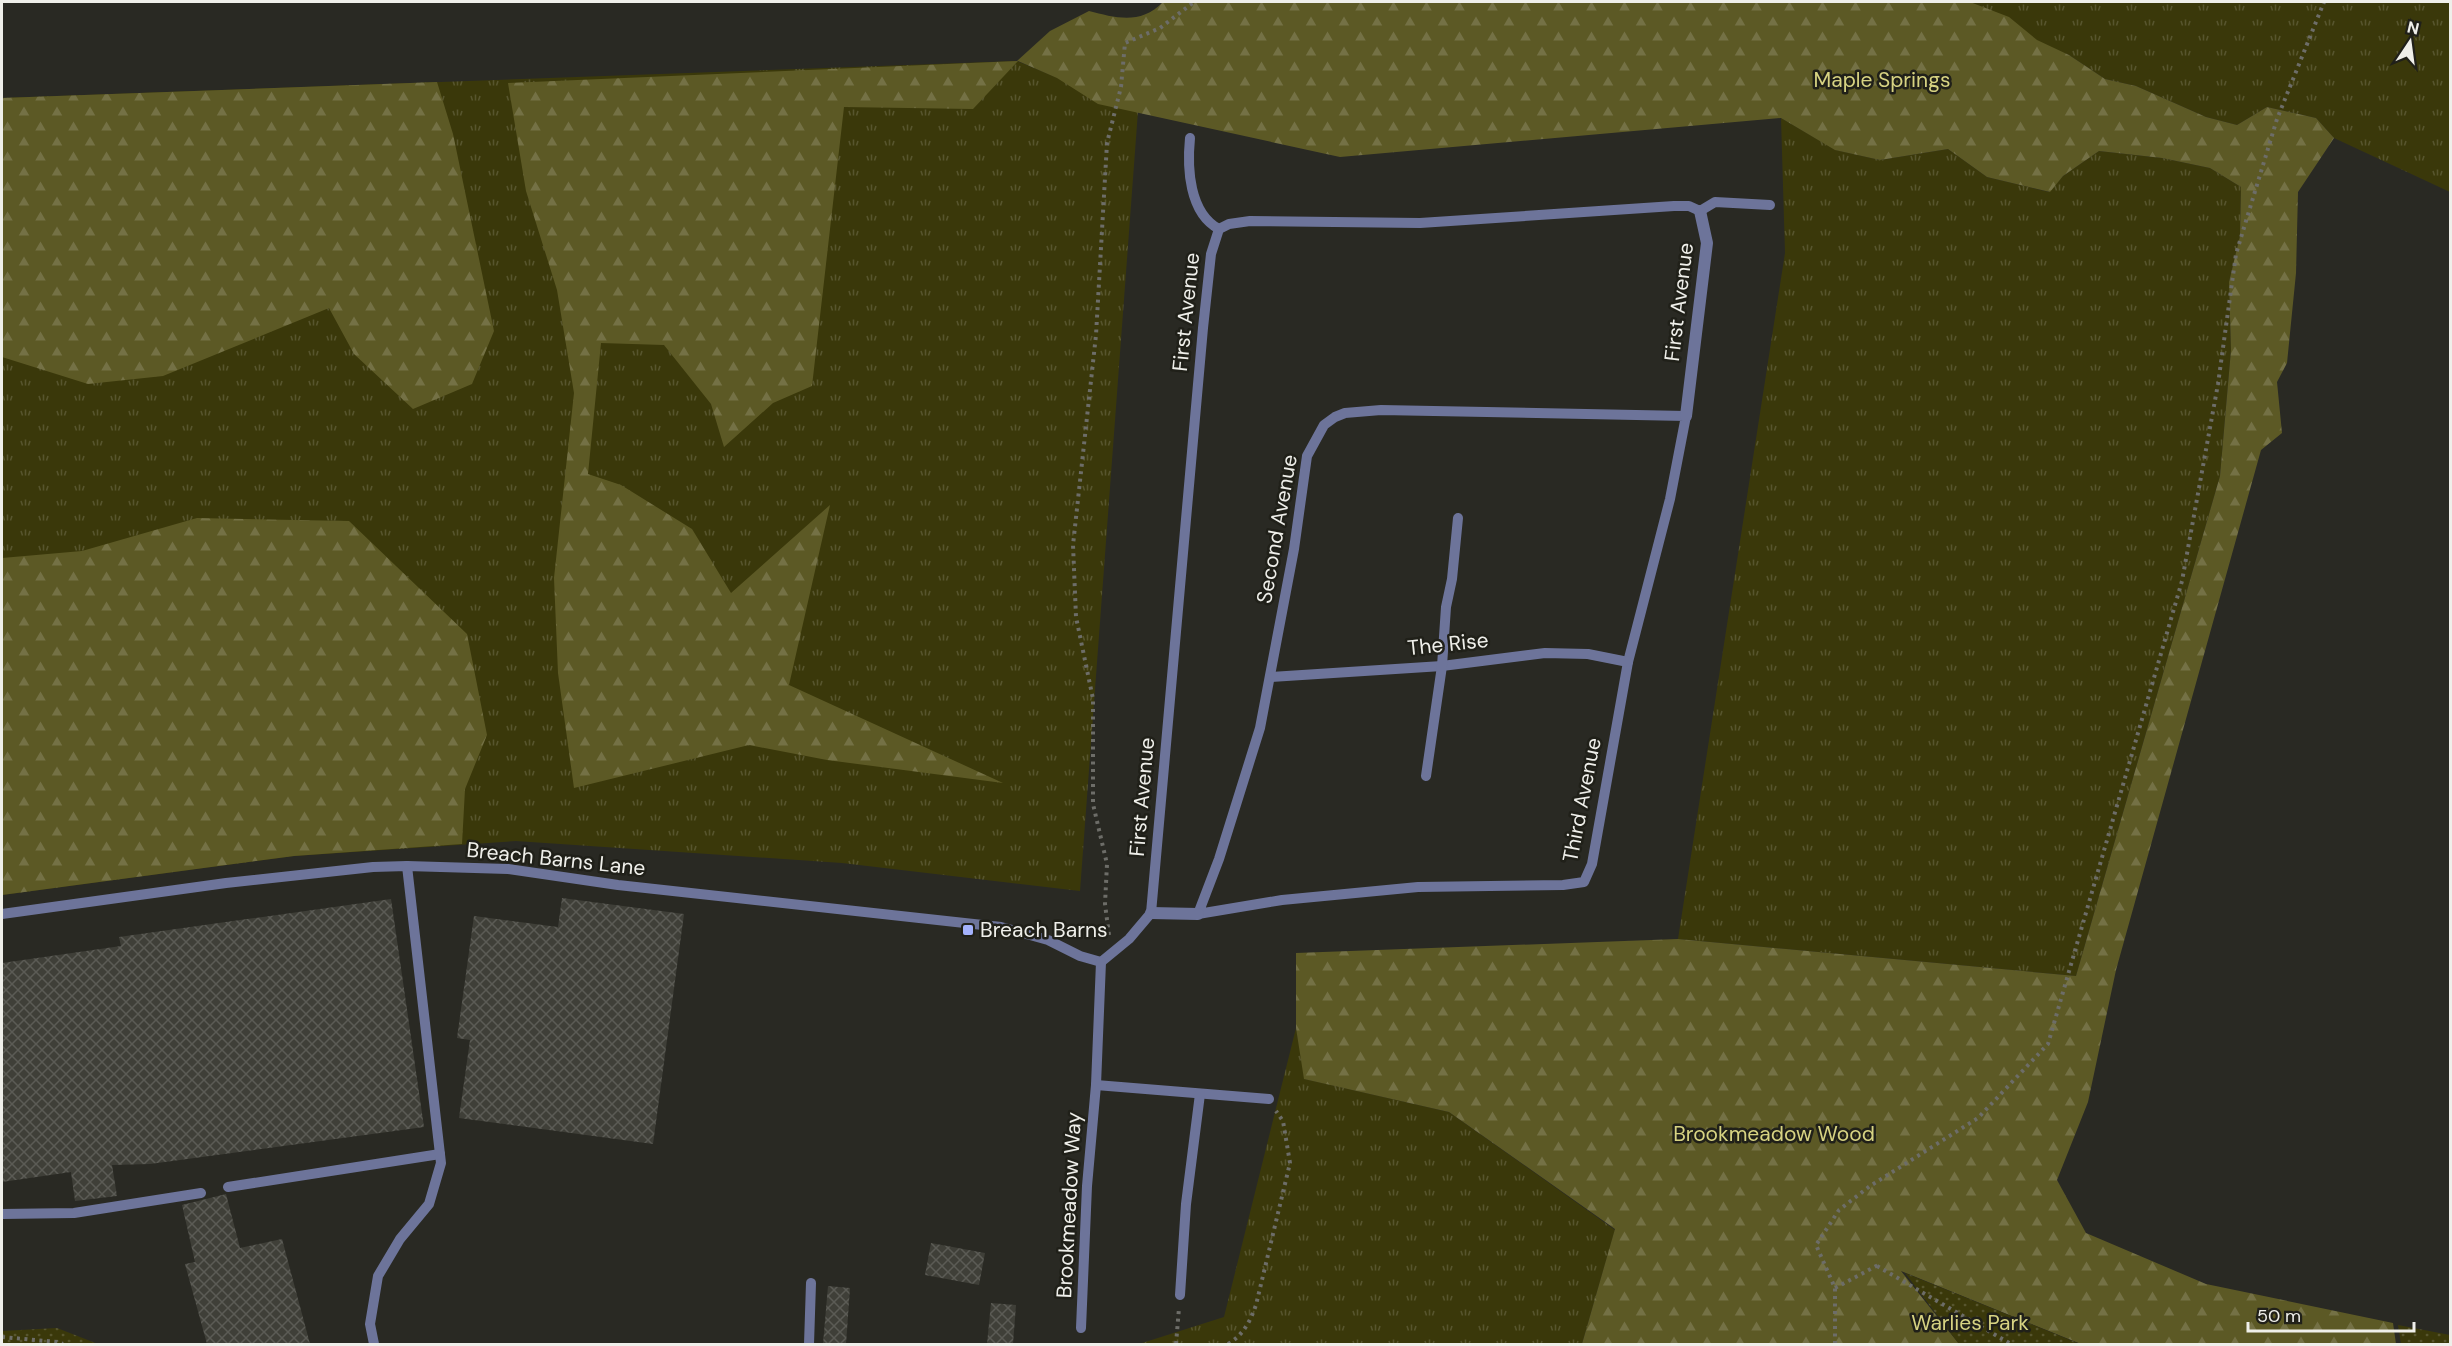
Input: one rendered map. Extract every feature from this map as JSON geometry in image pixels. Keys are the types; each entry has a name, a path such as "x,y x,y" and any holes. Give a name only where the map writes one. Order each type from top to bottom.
{"street":[{"name":"First Avenue","path":"1686,416 1707,243 1700,211"},
{"path":"1151,913 1198,914"}],"lane":[{"path":"1190,138 1188,160 1200,210 1208,223 1219,229"},
{"path":"1700,211 1715,202 1770,205"},
{"name":"First Avenue","path":"1151,913 1203,328 1211,255 1219,229 1229,224 1250,221 1420,223 1674,206 1689,206 1700,211"},
{"name":"Second Avenue","path":"1198,914 1219,859 1260,728 1271,677 1307,456 1324,425 1345,413 1381,410 1686,416"},
{"name":"Third Avenue","path":"1198,914 1282,900 1418,887 1563,885 1584,882 1592,864 1629,662 1670,499 1686,416"},
{"path":"1426,776 1443,666 1446,607 1452,579 1458,518"},
{"name":"The Rise","path":"1271,677 1443,666 1545,653 1588,654 1629,662"},
{"path":"374,1344 370,1324 378,1276 400,1239 429,1204 441,1163 407,866"},
{"name":"Breach Barns Lane","path":"2,914 238,882 373,867 507,869 618,885 1002,927 1048,940 1080,956 1101,962"},
{"path":"1101,962 1130,939 1151,913"},
{"name":"Brookmeadow Way","path":"1082,1328 1087,1186 1096,1085 1101,962"},
{"name":"Brookmeadow Way","path":"1096,1085 1269,1098"},
{"path":"1180,1296 1186,1204 1200,1094"},
{"path":"228,1187 440,1154"},
{"path":"2,1214 74,1213 201,1193"},
{"path":"809,1344 811,1283"}],"path":[{"path":"1101,962 1110,938 1105,904 1107,864 1093,804 1093,699 1076,617 1073,545 1096,335 1107,143 1121,87 1125,43 1160,28 1194,2"},
{"path":"1835,1344 1835,1288 1816,1245 1839,1210 1870,1186 1978,1118 2048,1044 2182,580 2218,384 2236,254 2277,119 2324,2"},
{"path":"1228,1344 1237,1339 1249,1323 1256,1305 1290,1162 1283,1120 1270,1105 1269,1098"},
{"path":"1835,1288 1878,1265 2011,1344"},
{"path":"1176,1344 1178,1326"},
{"path":"2,1337 63,1344"}],"green space":[{"path":"1163,2 1970,2 2009,17 2037,40 2069,55 2105,79 2136,86 2206,117 2237,125 2267,107 2316,118 2334,138 2298,192 2296,273 2287,363 2277,382 2282,433 2261,450 2116,970 2088,1102 2057,1180 2086,1233 2206,1284 2393,1323 2396,1344 2081,1344 1901,1271 1959,1344 1582,1344 1615,1229 1449,1112 1304,1079 1296,1028 1296,953 1678,939 2076,976 2220,476 2231,350 2229,282 2240,236 2241,187 2210,168 2162,158 2099,151 2063,176 2050,192 1987,177 1948,149 1880,160 1835,150 1781,118 1340,157 1098,104 1057,78 1018,61 973,109 844,107 812,386 773,403 724,447 711,404 664,345 601,343 588,474 621,485 692,529 731,593 830,505 789,685 1003,783 827,760 749,745 574,788 558,673 554,578 574,393 557,290 526,191 508,83 1017,61 1050,31 1089,11 1109,16 1137,17 1155,9"},
{"path":"1970,2 2450,2 2450,192 2334,138 2316,118 2267,107 2237,125 2206,117 2136,86 2105,79 2069,55 2039,43"},
{"path":"1017,61 1138,111 1080,891 842,863 516,841 294,856 2,895 2,98"},
{"path":"437,82 453,134 494,331 472,384 413,409 354,354 329,308 163,376 88,384 2,357 2,98"},
{"path":"1781,118 1836,150 1880,160 1948,149 1987,177 2049,192 2063,176 2099,151 2162,158 2210,168 2241,187 2240,236 2229,282 2231,350 2220,476 2076,976 1678,939 1785,253"},
{"path":"197,518 349,521 467,634 487,735 465,789 462,844 294,856 2,895 2,558 82,551"},
{"path":"1296,1028 1305,1079 1449,1112 1615,1230 1582,1344 1139,1344 1224,1317"},
{"name":"Warlies Park","path":"1905,1273 2080,1344 1959,1344"},
{"path":"2398,1325 2450,1335 2450,1344 2401,1344"},
{"path":"57,1328 98,1344 2,1344 2,1331"}],"building":[{"path":"562,898 684,914 653,1144 459,1118 470,1040 457,1038 474,916 558,927"},
{"path":"391,899 424,1127 150,1164 112,1165 117,1196 75,1201 71,1172 2,1182 2,963 121,946 119,937"},
{"path":"226,1194 240,1248 282,1239 310,1344 207,1344 185,1264 195,1262 182,1205"},
{"path":"931,1243 985,1253 979,1285 925,1275"},
{"path":"828,1286 850,1288 846,1344 823,1344"},
{"path":"991,1303 1016,1305 1013,1344 987,1344"}],"place":[{"name":"Breach Barns","path":"968,930"}],"park label":[{"name":"Maple Springs","path":"1882,80"},
{"name":"Brookmeadow Wood","path":"1774,1134"}]}
